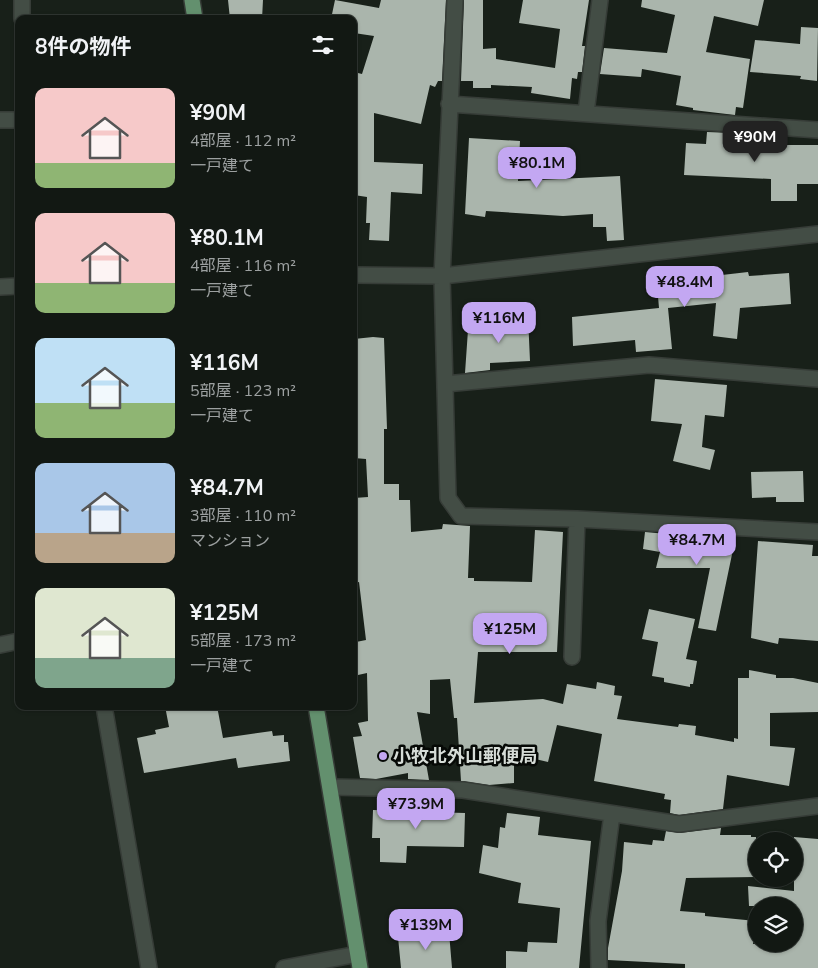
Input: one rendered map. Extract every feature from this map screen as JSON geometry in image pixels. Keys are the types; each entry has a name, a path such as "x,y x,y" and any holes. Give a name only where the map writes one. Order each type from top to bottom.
{"main road":[{"path":"192,0 194,15"},
{"path":"317,710 359,961"}],"street":[{"path":"22,0 22,15"},
{"path":"455,0 442,276 448,498 461,516 577,518 818,532"},
{"path":"586,113 600,0"},
{"path":"449,104 818,130"},
{"path":"0,120 15,120"},
{"path":"357,276 442,276 818,234"},
{"path":"0,287 15,286"},
{"path":"445,384 649,365 818,379"},
{"path":"572,657 577,518"},
{"path":"0,645 15,642"},
{"path":"105,710 149,968"},
{"path":"331,788 462,790 679,824 818,806"},
{"path":"598,968 598,921 612,814"},
{"path":"284,968 359,961"}],"building":[{"path":"228,0 263,0 262,15 230,15"},
{"path":"335,0 379,8 381,0 446,0 442,81 438,81 435,87 430,85 421,124 374,113 374,162 423,164 422,194 391,192 389,241 369,240 370,223 366,223 367,197 357,195 357,73 362,74 374,36 357,33 357,15 332,15"},
{"path":"464,0 483,0 483,49 496,48 496,59 555,68 560,29 519,23 523,0 589,0 582,46 585,46 582,72 578,72 577,79 572,78 570,99 531,93 532,87 491,85 491,88 473,88 473,81 461,81"},
{"path":"642,0 764,0 758,26 714,16 706,52 750,59 743,108 736,107 735,115 693,110 693,108 676,105 681,76 642,69 641,77 600,74 604,48 667,53 675,15 641,7"},
{"path":"801,27 818,28 817,81 800,79 801,76 750,72 755,40 800,44"},
{"path":"707,132 732,133 731,145 818,145 818,184 797,184 797,201 771,201 771,179 684,175 686,143 706,144"},
{"path":"469,138 520,141 518,181 620,176 624,240 607,241 606,227 593,227 593,214 563,216 486,211 485,217 465,214"},
{"path":"721,269 722,275 748,272 749,276 789,273 791,304 740,308 737,339 713,336 716,303 668,308 672,349 636,352 635,340 573,346 572,317 659,308 657,285 673,284 672,273"},
{"path":"524,312 524,317 528,317 530,361 490,363 490,370 465,373 468,330 497,332 497,317 501,317 501,313"},
{"path":"384,338 387,429 384,429 384,484 399,484 399,500 410,500 411,532 442,529 443,524 470,526 468,578 474,578 474,581 532,582 535,530 563,532 557,652 478,652 474,703 543,699 563,704 567,684 596,689 597,682 615,686 614,695 622,696 617,719 678,727 679,724 696,726 695,735 734,742 734,738 738,739 738,678 749,678 749,670 776,675 776,678 793,678 818,683 818,712 770,713 770,746 795,748 789,786 727,775 723,809 679,815 670,813 671,800 664,799 665,794 594,781 602,734 557,725 548,762 514,754 514,783 489,785 461,781 457,718 454,718 450,679 430,680 430,714 417,712 429,780 408,779 408,773 376,779 360,778 353,737 362,736 358,723 368,721 367,673 358,675 357,669 357,642 366,640 359,582 357,582 357,498 368,497 366,459 357,458 357,339"},
{"path":"655,379 727,385 724,417 705,415 702,447 715,450 710,470 673,461 682,424 651,421"},
{"path":"803,471 804,502 776,502 776,497 752,498 751,472"},
{"path":"645,532 735,540 716,631 698,628 710,568 656,568 660,552 643,549"},
{"path":"758,541 813,545 812,556 818,556 818,641 779,638 778,644 751,638"},
{"path":"649,609 695,619 686,659 697,661 693,684 690,684 690,687 664,682 664,678 652,676 658,642 642,639"},
{"path":"166,710 218,710 223,738 272,731 273,736 284,735 284,742 288,742 290,761 238,768 236,758 144,773 137,738 156,734 155,730 169,727"},
{"path":"408,801 430,803 430,812 465,813 464,847 407,846 406,863 380,862 380,838 372,838 373,810 408,811"},
{"path":"507,813 540,817 538,835 591,841 579,968 506,968 506,951 527,952 528,942 557,943 560,908 518,903 521,883 479,873 483,845 498,848 500,827 505,828"},
{"path":"721,828 720,835 748,835 748,877 686,878 680,911 705,913 705,916 748,920 748,952 803,952 803,897 749,897 748,887 794,891 794,887 803,887 803,838 818,839 818,968 685,968 685,964 608,960 608,948 622,871 624,842 652,845 653,840 664,841 666,831 680,833"},
{"path":"449,932 452,968 401,968 398,937"}],"place":[{"name":"小牧北外山郵便局","path":"383,756"}]}
